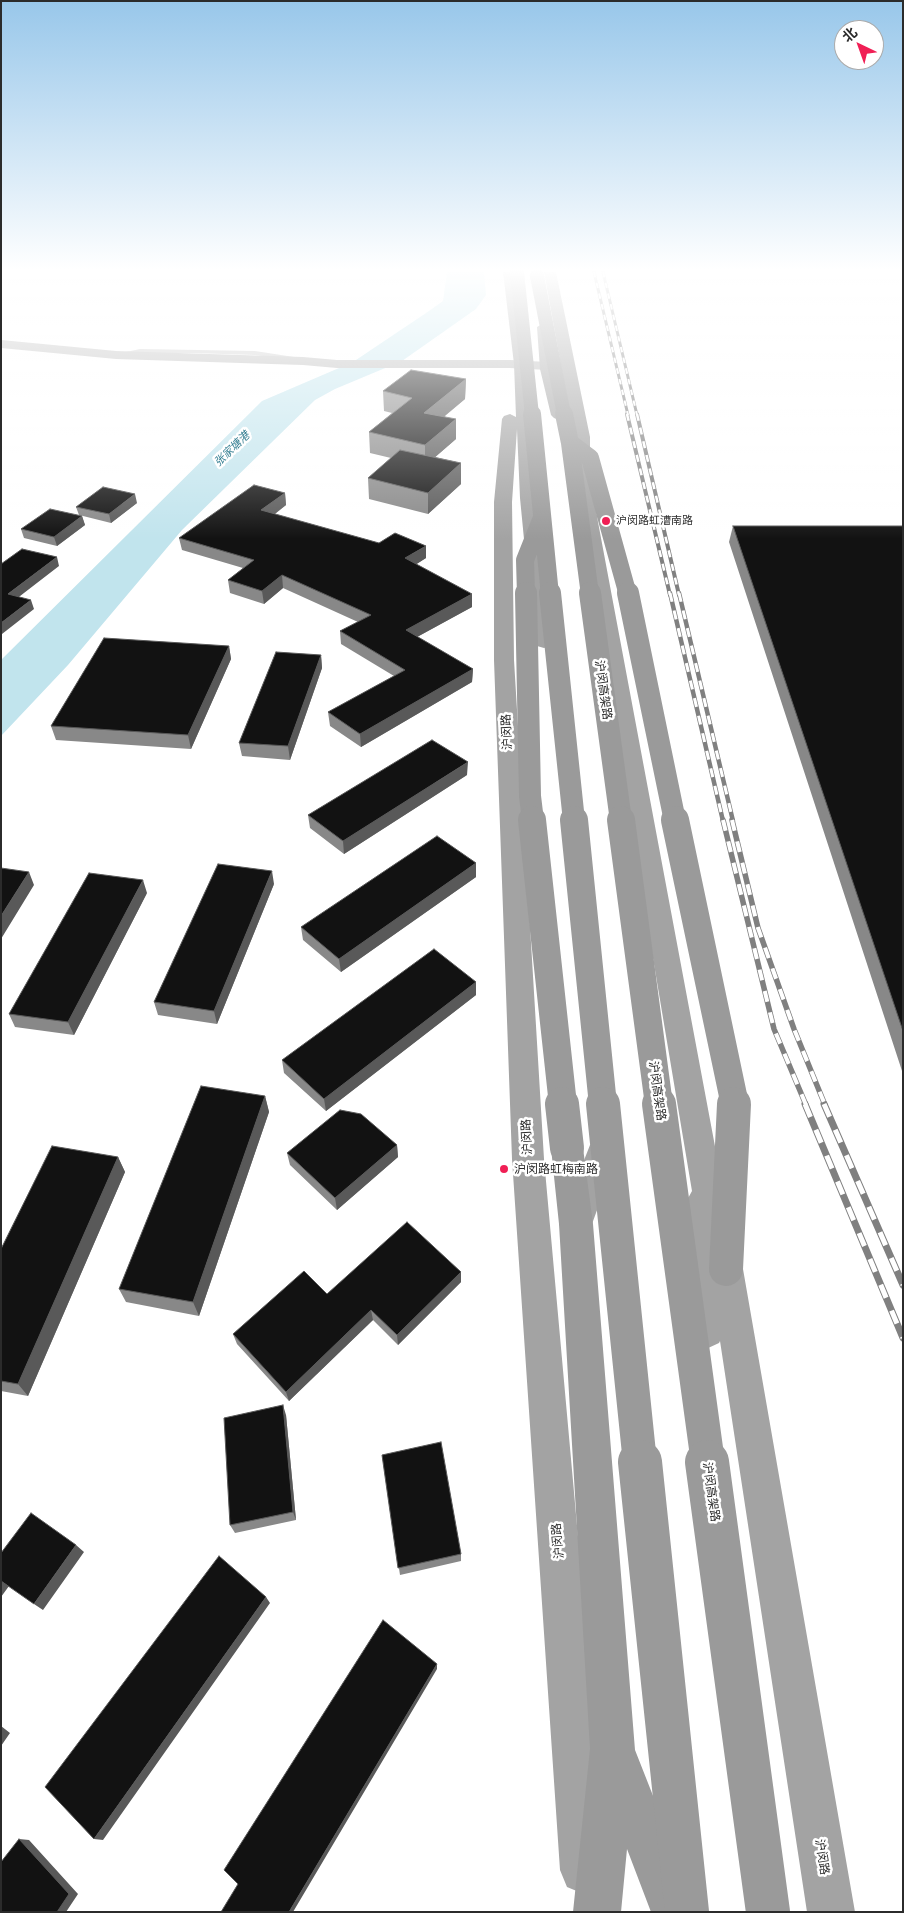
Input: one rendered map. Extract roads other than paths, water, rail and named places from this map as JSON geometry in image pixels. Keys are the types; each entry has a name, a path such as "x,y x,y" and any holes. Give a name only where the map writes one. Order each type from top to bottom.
{"highway":[{"path":"534,361 535,507 678,1910"},
{"name":"沪闵高架路","path":"552,361 570,443 768,1912"},
{"path":"570,443 590,458 625,581 736,1107 726,1268"},
{"path":"535,507 525,560 530,796 584,1151"},
{"path":"576,1224 612,1749 597,1912"},
{"path":"612,1749 678,1910"}],"main road":[{"path":"116,361 324,370 567,367"},
{"path":"306,361 394,368"},
{"name":"沪闵路","path":"516,361 526,469"},
{"name":"沪闵路","path":"546,361 564,438 582,472"},
{"name":"沪闵路","path":"565,361 582,437 582,472 590,532 704,1173 726,1268 831,1912"},
{"name":"沪闵路","path":"516,368 503,502 504,660 528,1160 588,1912"},
{"name":"沪闵路","path":"510,421 526,469 535,507 584,1151 678,1910"},
{"path":"504,541 535,507"},
{"path":"576,1224 584,1151"},
{"path":"704,1173 699,1255 760,1912"}],"water":[{"name":"张家塘港","path":"401,361 335,389 315,400 182,530 68,665 1,736 1,660 262,401 353,362"}],"railway":[{"path":"615,361 628,415"},
{"path":"624,361 637,415"},
{"path":"627,414 670,595"},
{"path":"637,414 679,595"},
{"path":"670,593 723,821"},
{"path":"679,593 733,821"},
{"path":"723,820 774,1029 806,1105"},
{"path":"732,820 758,928 794,1029 825,1105"},
{"path":"805,1104 903,1338"},
{"path":"824,1104 903,1285"}],"place":[{"name":"沪闵路虹漕南路","path":"606,521"},
{"name":"沪闵路虹梅南路","path":"504,1169"}]}
